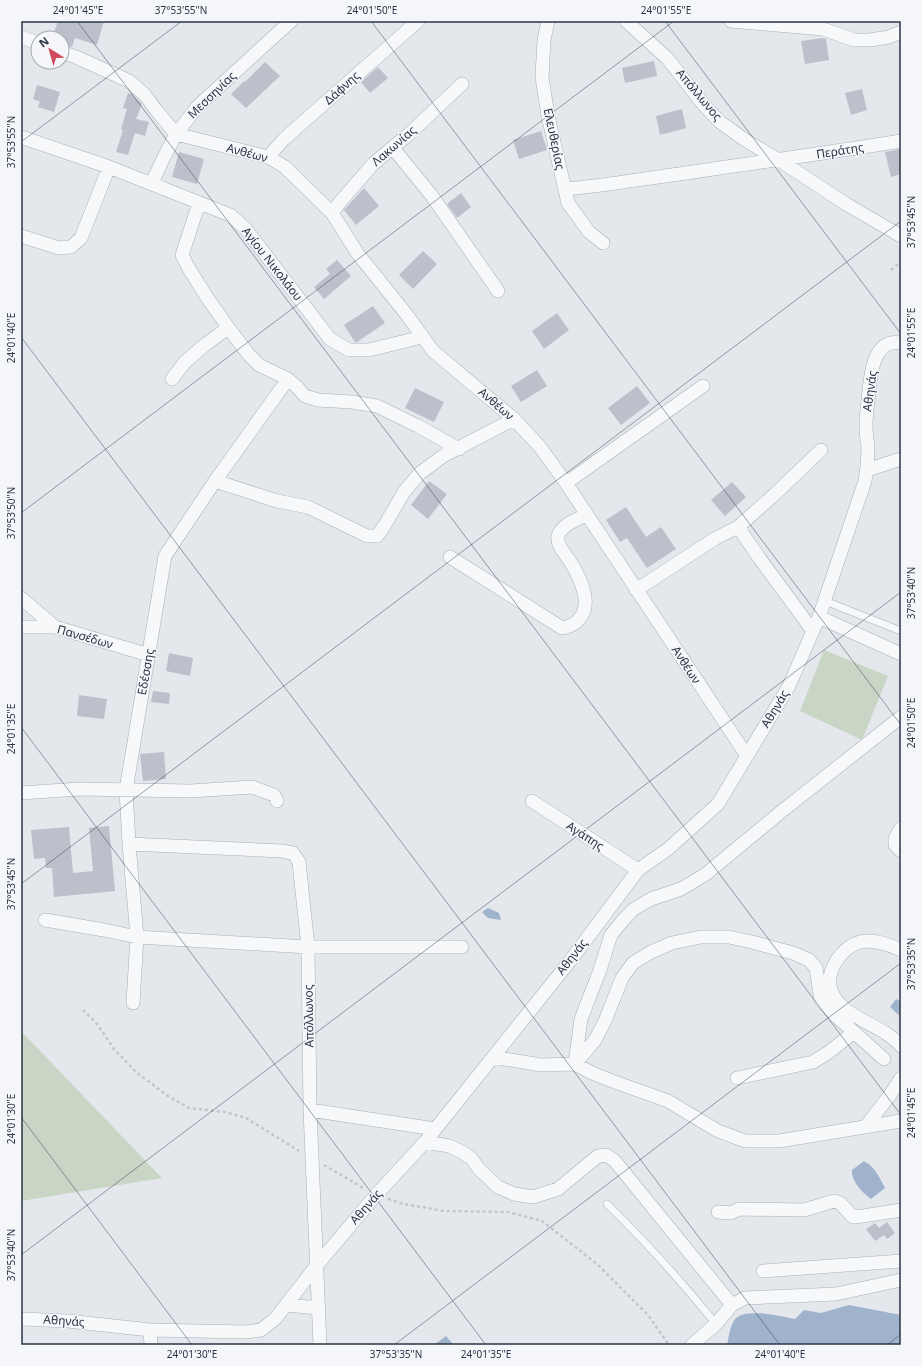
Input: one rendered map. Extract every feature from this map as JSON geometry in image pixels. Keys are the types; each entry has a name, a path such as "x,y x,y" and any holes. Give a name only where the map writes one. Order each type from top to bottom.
{"street":[{"name":"Μεσσηνίας","path":"152,183 176,134 198,106 291,21"},
{"name":"Δάφνης","path":"268,156 284,139 418,21"},
{"name":"Ελευθερίας","path":"548,21 544,40 542,77 548,116 568,203 589,232 603,243"},
{"name":"Απόλλωνος","path":"626,21 668,59 703,104 720,122 745,140 779,160"},
{"path":"731,21 823,30 854,40 883,38 901,32"},
{"path":"70,55 129,81 145,95 176,134"},
{"name":"Λακωνίας","path":"332,213 373,164 393,148 462,84"},
{"name":"Ανθέων","path":"176,134 268,156 285,167 332,213 358,254 407,315 433,351 514,419 540,447 566,483 747,756"},
{"name":"Αγίου Νικολάου","path":"21,137 152,183 230,215 245,228 330,339 349,350 369,350 422,337"},
{"name":"Περάτης","path":"565,189 596,187 901,141"},
{"path":"393,148 432,196 498,291"},
{"path":"779,160 846,204 901,236"},
{"path":"21,236 60,248 71,247 81,238 108,167"},
{"path":"199,202 182,255 195,278 228,328 249,355 259,365 288,379 304,396 318,400 352,402 376,406 418,426 459,449"},
{"path":"172,379 185,362 228,328"},
{"name":"Αθηνάς","path":"21,1319 68,1321 150,1330 246,1332 261,1330 275,1319 317,1265 376,1195 425,1142 570,961 638,870 668,849 718,804 788,686 819,617 865,481 868,446 866,425 870,380 875,358 882,347 889,343 901,343"},
{"name":"Εδέσσης","path":"133,1002 137,937 126,790 165,556 215,481 288,379"},
{"path":"566,483 703,386"},
{"path":"215,481 277,501 308,507 367,536 377,536 404,492 420,473 443,456 514,419"},
{"path":"636,590 716,538 738,527 775,494 820,450"},
{"path":"867,470 901,459"},
{"path":"450,557 562,628 572,626 585,610 584,594 577,575 560,547 557,539 563,528 587,515"},
{"path":"738,527 813,631"},
{"path":"21,598 55,627"},
{"path":"819,617 901,654"},
{"name":"Πανσέδων","path":"21,627 55,627 149,655"},
{"path":"575,1064 580,1019 600,970 611,936 624,919 634,909 651,898 681,889 706,874 788,806 901,716"},
{"path":"21,793 78,789 191,791 252,787 274,796 277,801"},
{"name":"Αγάπης","path":"532,801 638,870"},
{"path":"901,828 895,838 895,845 901,851"},
{"name":"Απόλλωνος","path":"129,844 282,851 293,853 299,862 308,947 310,1110 320,1345"},
{"path":"45,920 137,937 308,947 462,947"},
{"path":"575,1064 595,1040 605,1021 622,978 634,963 651,952 672,944 701,936 729,937 752,942 793,953 809,960 816,968 821,1000 836,1016 884,1059"},
{"path":"901,950 891,945 876,942 860,942 848,948 836,962 830,973 830,989 836,1000 850,1013 885,1034 901,1046"},
{"path":"737,1078 813,1062 829,1052 854,1032"},
{"path":"493,1057 541,1065 575,1064 612,1081 668,1101 718,1131 745,1141 779,1141 901,1121"},
{"path":"866,1126 901,1078"},
{"path":"310,1110 435,1129"},
{"path":"425,1142 449,1146 462,1152 471,1158 479,1169 498,1187 514,1194 533,1198 558,1189 598,1156 606,1155 614,1160 732,1305"},
{"path":"718,1212 730,1213 739,1209 804,1210 834,1201 840,1203 853,1217 901,1210"},
{"path":"763,1271 901,1261"},
{"path":"692,1345 716,1324 732,1305 745,1298 836,1294 901,1280"},
{"path":"286,1305 319,1308"},
{"path":"150,1330 151,1345"}],"lane":[{"path":"825,601 901,631"},
{"path":"606,1204 670,1269 716,1324"}],"path":[{"path":"892,270 901,262"}],"green space":[{"path":"824,650 888,676 862,740 800,711"},
{"path":"21,1031 162,1178 21,1201"}],"water":[{"path":"488,908 499,913 501,920 488,918 482,912"},
{"path":"896,999 901,1002 901,1017 890,1007"},
{"path":"864,1161 874,1170 885,1188 871,1199 858,1186 852,1174 852,1170"},
{"path":"849,1305 901,1315 901,1345 727,1345 732,1324 736,1318 741,1315 756,1313 795,1319 804,1310 821,1313"},
{"path":"446,1336 453,1344 452,1345 434,1345"}],"building":[{"path":"58,21 104,21 97,45 75,38 72,47 70,46 70,30 55,30"},
{"path":"823,38 826,39 829,60 805,64 801,41"},
{"path":"654,61 657,76 625,83 622,68"},
{"path":"265,62 280,76 246,108 231,94"},
{"path":"378,67 388,78 370,93 361,82"},
{"path":"37,85 60,92 54,112 38,107 40,102 33,99"},
{"path":"862,89 867,110 851,115 845,93"},
{"path":"128,93 132,94 142,104 136,119 149,122 145,136 135,133 128,155 116,152 123,130 121,129 127,109 123,108"},
{"path":"682,109 686,128 660,135 656,116"},
{"path":"541,131 547,150 519,159 513,140"},
{"path":"901,149 901,174 891,177 885,152"},
{"path":"179,152 204,159 197,184 172,177"},
{"path":"364,188 379,206 356,225 344,210"},
{"path":"461,193 471,207 457,218 447,204"},
{"path":"423,251 437,264 413,289 399,275"},
{"path":"337,260 351,276 324,299 314,287 330,274 326,269"},
{"path":"373,306 385,323 355,342 344,325"},
{"path":"557,313 569,330 544,349 532,331"},
{"path":"537,370 547,386 521,402 511,386"},
{"path":"637,386 650,403 621,425 608,408"},
{"path":"415,388 444,402 434,422 405,408"},
{"path":"429,481 447,494 428,519 411,505"},
{"path":"732,482 746,497 725,516 711,500"},
{"path":"626,507 646,537 661,527 676,549 647,568 627,538 620,542 606,520"},
{"path":"169,653 193,658 190,676 166,671"},
{"path":"153,691 170,693 169,704 151,702"},
{"path":"79,695 107,699 104,719 77,716"},
{"path":"164,752 166,779 143,781 140,754"},
{"path":"109,826 115,891 54,897 52,868 46,868 45,858 34,859 31,830 69,827 73,873 93,871 89,828"},
{"path":"887,1222 895,1233 887,1239 884,1235 875,1241 866,1229 875,1223 879,1228"}]}
